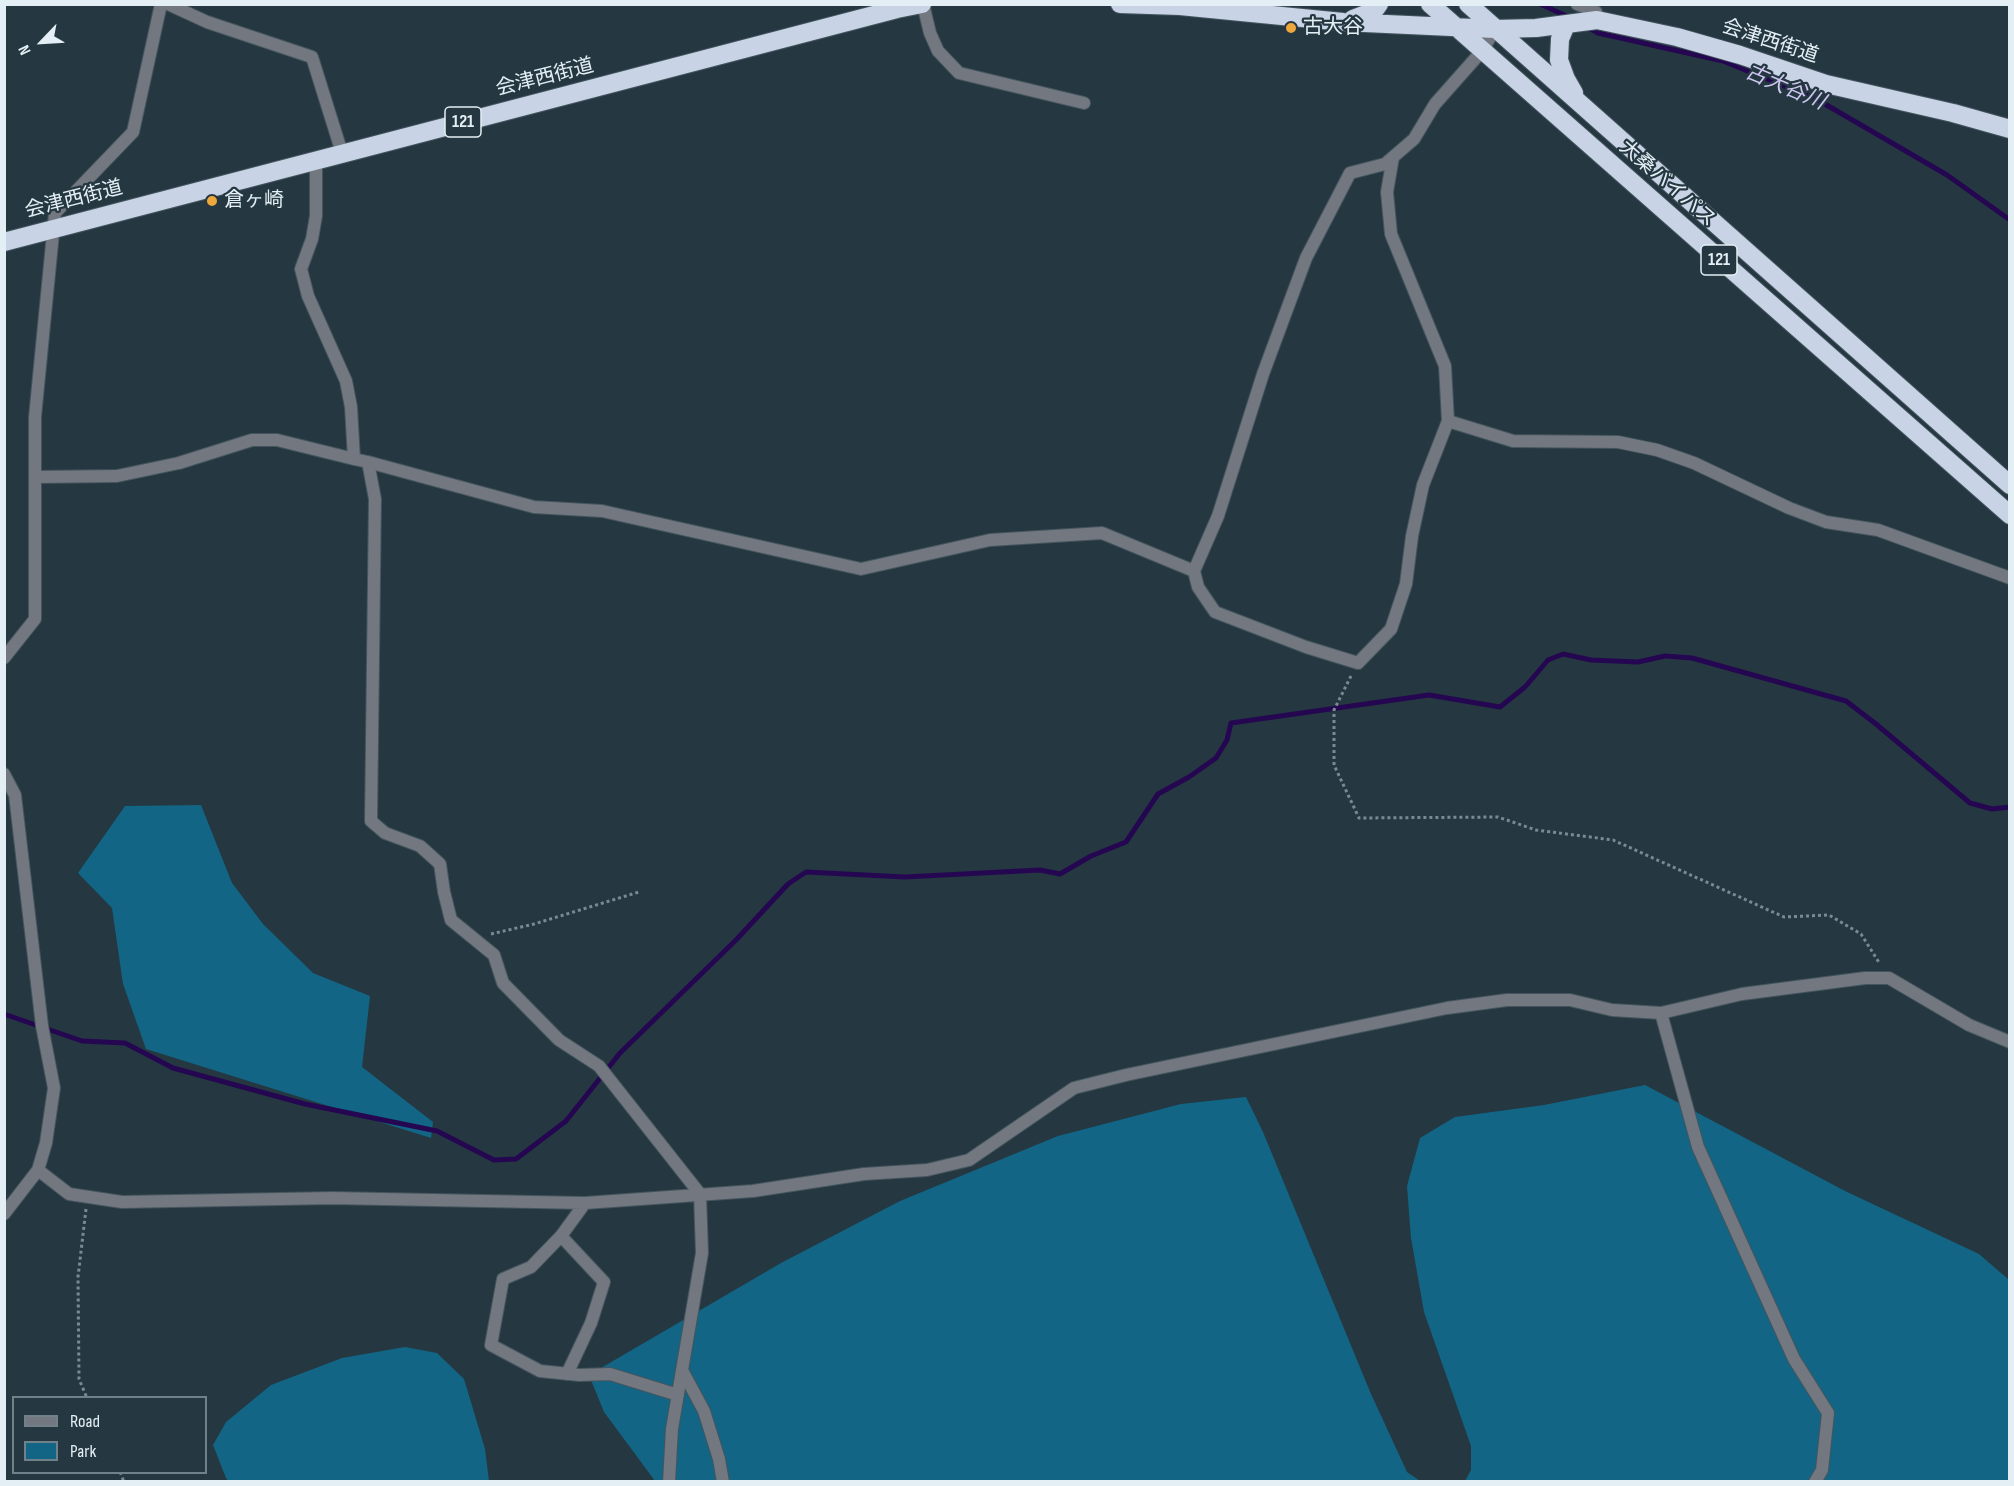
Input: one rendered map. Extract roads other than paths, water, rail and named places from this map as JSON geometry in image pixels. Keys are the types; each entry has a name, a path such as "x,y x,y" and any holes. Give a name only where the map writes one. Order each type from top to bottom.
{"highway":[{"name":"会津西街道","path":"4,242 922,4"},
{"name":"会津西街道","path":"1120,4 1180,6 1343,22 1495,29 1568,25 1595,14 1740,55 1826,84 1953,112 2010,129"},
{"path":"1343,22 1374,11 1379,4"},
{"name":"大桑バイパス","path":"1430,4 2010,515"},
{"name":"大桑バイパス","path":"1468,4 2010,485"},
{"path":"1568,25 1562,31 1559,60 1566,79 1581,104"},
{"path":"1820,349 1839,333"}],"street":[{"path":"4,658 35,619 35,417 55,213 133,132 161,4"},
{"path":"168,4 207,22 312,57 342,153"},
{"path":"922,4 938,51 959,73 1084,103"},
{"path":"1577,4 1595,14"},
{"path":"1393,157 1387,192 1391,234 1445,366 1448,421 1423,485 1412,536 1406,584 1391,629 1358,663 1251,627 1215,612 1198,587 1194,571 1218,516 1263,374 1306,258 1350,172 1385,164 1393,157 1414,139 1435,104 1482,51 1495,29"},
{"path":"316,161 316,216 312,239 301,269 308,296 346,381 351,407 354,459"},
{"path":"1448,421 1513,441 1618,442 1657,450 1694,463 1789,508 1826,522 1878,530 2010,578"},
{"path":"35,477 117,476 179,463 252,440 277,440 534,507 602,512 861,569 990,540 1102,533 1194,571"},
{"path":"368,462 375,499 371,821 385,833 420,846 440,864 451,920 494,955 503,983 559,1040 599,1066 700,1194 702,1253 672,1430 669,1482"},
{"path":"4,774 15,795 42,1026 54,1088 46,1143 38,1170 4,1214"},
{"path":"38,1170 69,1194 122,1202 332,1198 585,1203 753,1191 864,1174 927,1170 969,1160 1074,1088 1158,1068 1447,1008 1507,1000 1570,1000 1612,1010 1661,1013 1742,994 1865,978 1889,978 1969,1025 2010,1042"},
{"path":"1661,1013 1698,1147 1794,1359 1828,1413 1822,1470 1815,1482"},
{"path":"585,1203 561,1236 531,1267 503,1279 491,1346 540,1371 567,1374 610,1374 678,1395"},
{"path":"561,1236 604,1282 591,1323 567,1374"},
{"path":"682,1370 704,1411 719,1459 723,1482"}],"waterway":[{"name":"古大谷川","path":"1540,4 1571,18"},
{"name":"古大谷川","path":"1587,27 1598,33 1723,61 1818,100 1947,175 2010,220"},
{"path":"4,1014 82,1041 125,1043 173,1068 305,1104 437,1131 494,1160 516,1159 566,1121 620,1053 736,940 788,884 806,872 905,877 1040,870 1060,874 1091,856 1126,842 1158,794 1189,777 1216,758 1227,740 1231,723 1429,695 1500,707 1525,687 1548,660 1563,654 1591,660 1638,662 1665,656 1692,658 1846,701 1970,803 1992,809 2010,807"}],"place":[{"name":"古大谷","path":"1291,28"},
{"name":"倉ヶ崎","path":"212,201"}]}
